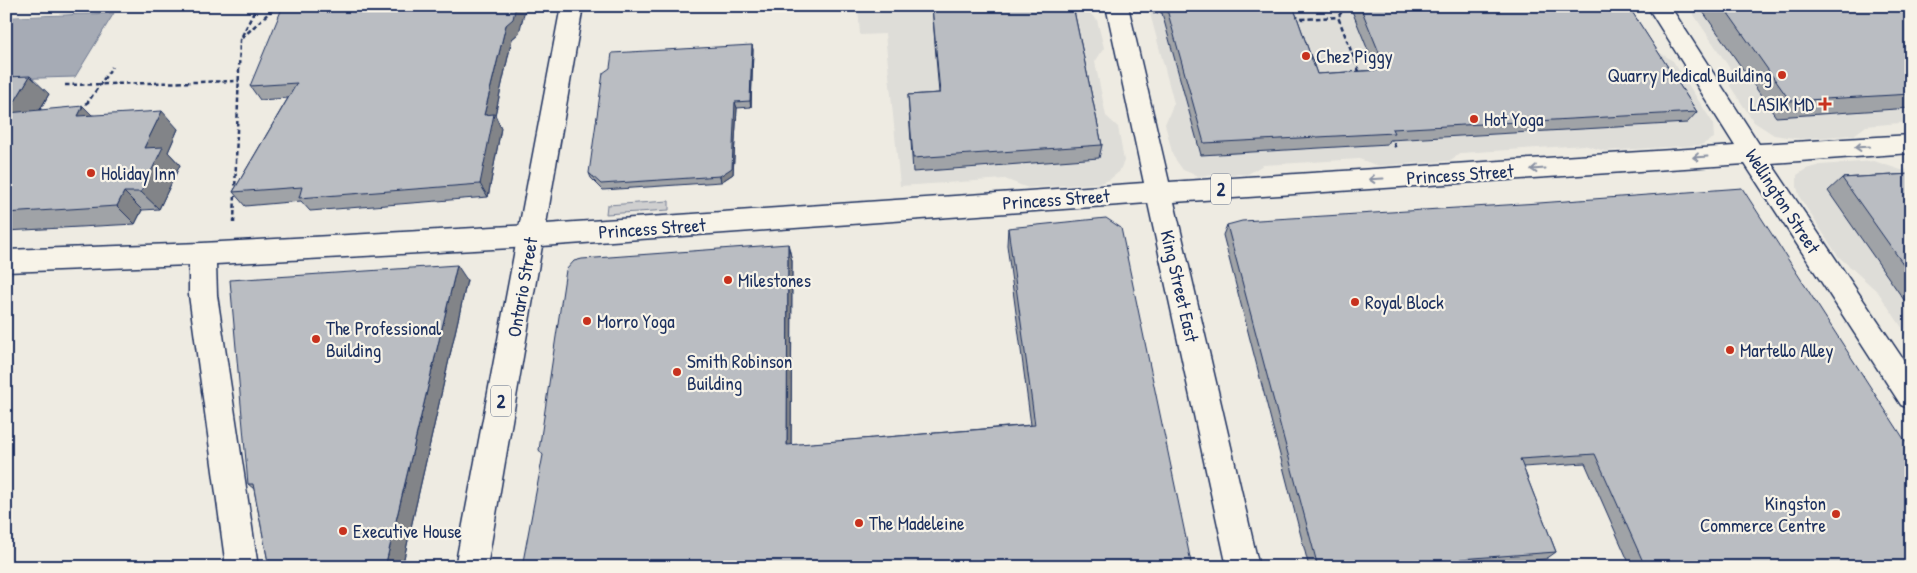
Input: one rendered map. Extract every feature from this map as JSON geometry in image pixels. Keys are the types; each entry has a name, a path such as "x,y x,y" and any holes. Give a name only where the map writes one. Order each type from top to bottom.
{"main road":[{"name":"Ontario Street","path":"471,567 572,6"},
{"name":"King Street East","path":"1116,6 1243,567"},
{"name":"Wellington Street","path":"1658,6 1752,154 1911,396"},
{"name":"Princess Street","path":"6,261 202,254 531,236 1911,144"},
{"path":"202,254 203,295 242,567"}],"path":[{"path":"202,254 236,222 240,40 257,6"},
{"path":"240,40 276,6"},
{"path":"1338,17 1346,6"},
{"path":"1154,13 1162,12"},
{"path":"1287,13 1302,18 1338,17"},
{"path":"1295,16 1298,25"},
{"path":"1338,17 1363,82"},
{"path":"72,110 88,102 112,68"},
{"path":"65,85 239,81"},
{"path":"1389,131 1396,150"}],"shaded area":[{"path":"858,6 1082,6 1097,20 1104,48 1095,62 1106,116 1118,127 1124,161 1119,172 1109,180 1100,183 1028,188 1005,179 900,186 885,34 860,35"},
{"path":"1148,6 1626,6 1654,49 1673,61 1713,123 1714,138 1701,145 1605,151 1584,145 1461,153 1449,161 1379,166 1359,159 1263,165 1248,174 1198,176 1183,170 1173,156 1165,124 1174,103"},
{"path":"1688,6 1911,6 1911,122 1866,126 1854,135 1800,139 1774,135 1754,122 1730,86 1731,70"},
{"path":"114,13 75,77 6,79 6,17"},
{"path":"1874,161 1901,170 1911,169 1911,341 1878,292 1838,256 1800,198 1797,187 1797,175 1806,169 1820,165"},
{"path":"669,201 669,210 606,214 607,205"}],"pier":[{"path":"114,10 117,12 6,17 6,15"}],"building":[{"path":"283,6 516,6 513,19 506,25 484,115 494,114 480,184 299,198 302,187 233,192 297,83 250,86"},
{"path":"932,6 1073,6 1102,145 913,158 908,95 940,93"},
{"path":"1166,6 1293,6 1317,74 1380,70 1379,67 1385,67 1360,6 1631,6 1629,7 1697,112 1392,129 1394,133 1204,143"},
{"path":"1723,6 1911,6 1911,94 1790,101"},
{"path":"752,45 750,101 735,102 732,168 720,176 601,184 589,173 603,73 610,68 612,53"},
{"name":"Holiday Inn","path":"30,76 8,113 83,106 78,116 162,111 144,148 163,147 141,192 124,192 117,206 6,213 6,77"},
{"path":"1911,174 1911,275 1842,178"},
{"path":"1742,188 1911,450 1911,567 1611,567 1644,564 1595,454 1520,459 1556,552 1460,559 1462,567 1318,567 1227,225 1242,221 1539,203"},
{"path":"1106,218 1121,228 1192,567 522,567 543,455 539,450 566,270 574,261 788,244 787,445 1035,425 1008,228"},
{"path":"457,265 385,567 269,567 253,484 248,484 230,280"}],"place":[{"name":"Chez Piggy","path":"1306,56"},
{"name":"Quarry Medical Building","path":"1782,75"},
{"name":"LASIK MD","path":"1825,104"},
{"name":"Hot Yoga","path":"1474,119"},
{"name":"Holiday Inn","path":"91,173"},
{"name":"Milestones","path":"728,280"},
{"name":"Royal Block","path":"1355,302"},
{"name":"Morro Yoga","path":"587,321"},
{"name":"The Professional Building","path":"316,339"},
{"name":"Martello Alley","path":"1730,350"},
{"name":"Smith Robinson Building","path":"677,372"},
{"name":"Kingston Commerce Centre","path":"1836,514"},
{"name":"The Madeleine","path":"859,523"},
{"name":"Executive House","path":"343,531"}]}
